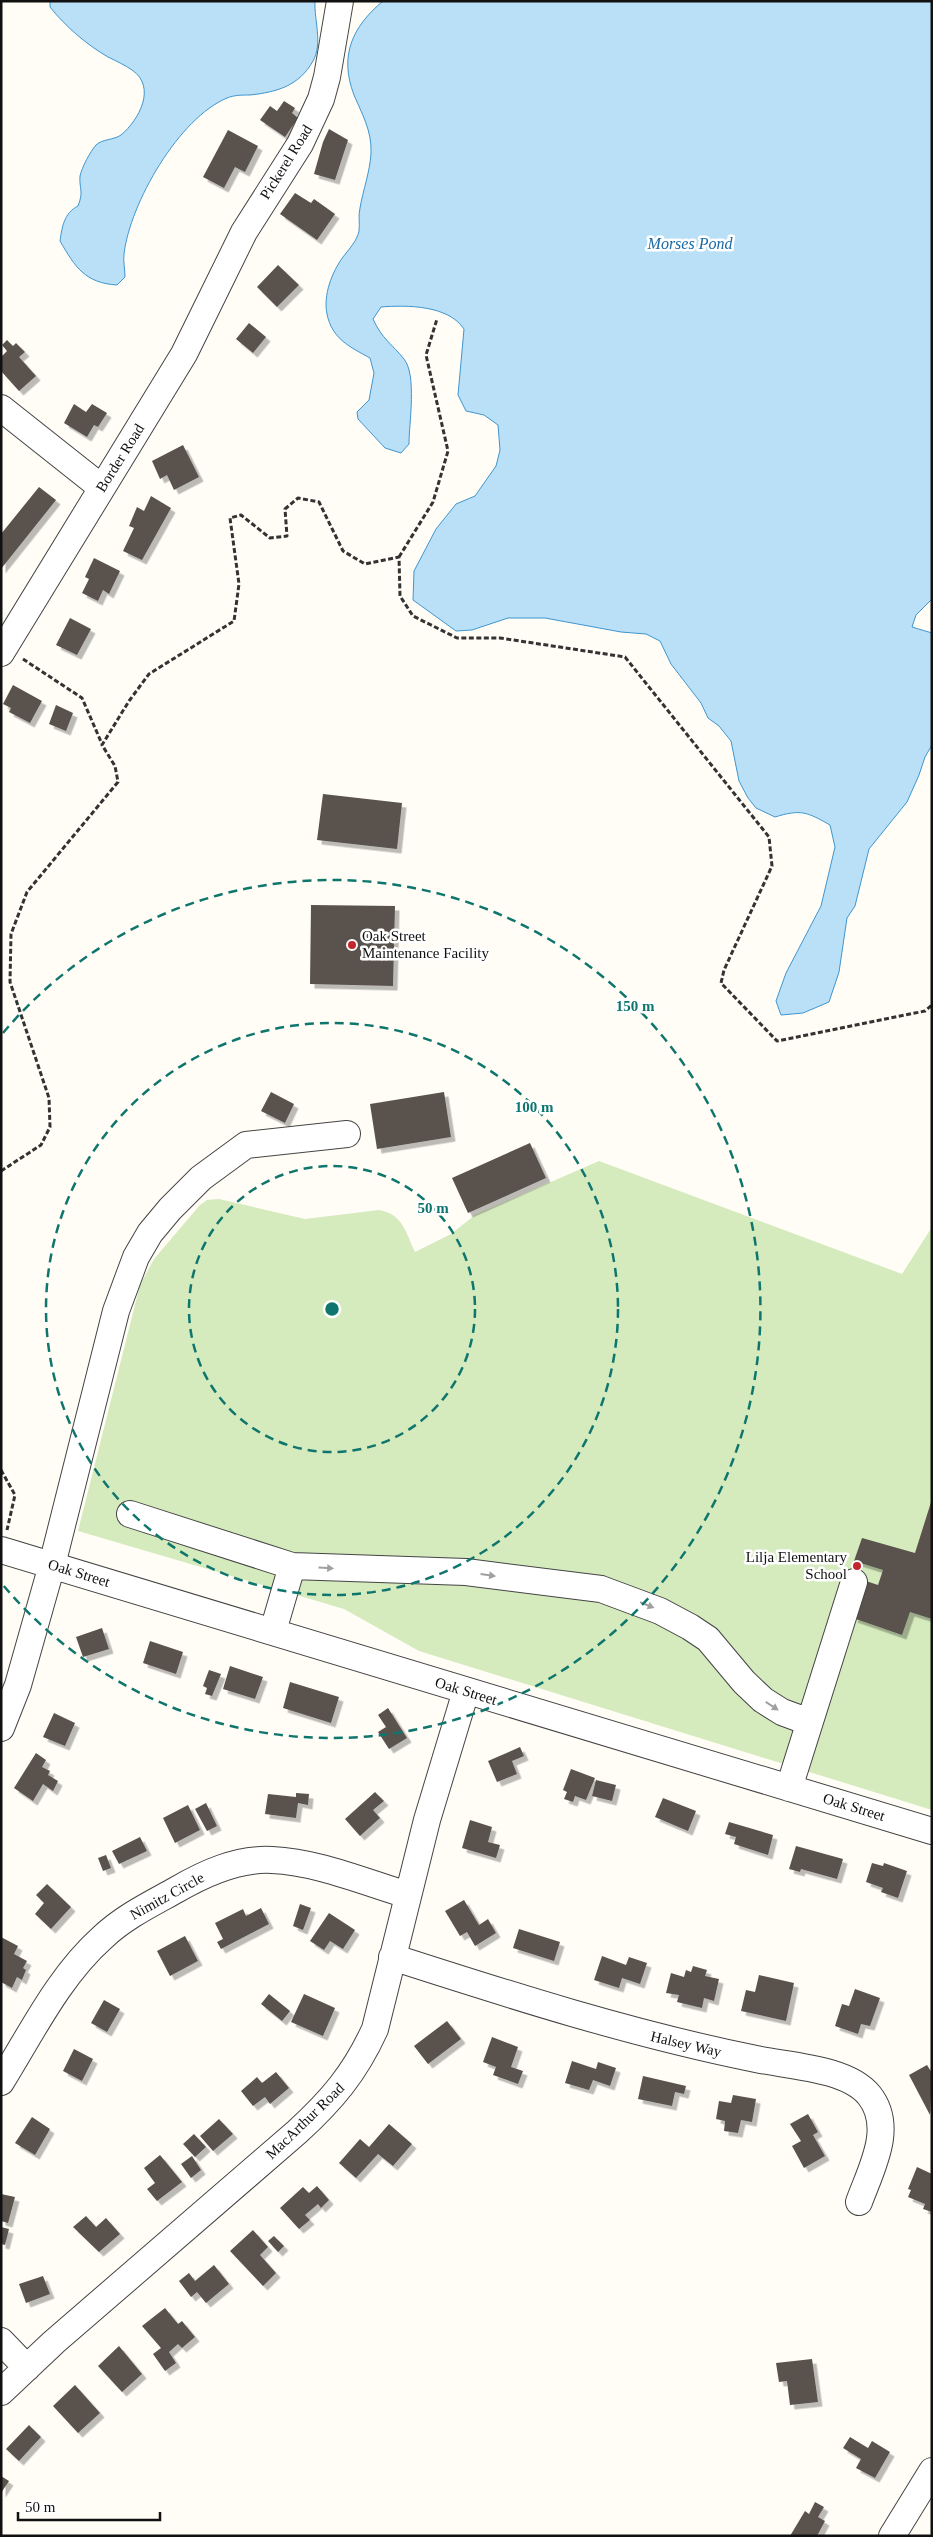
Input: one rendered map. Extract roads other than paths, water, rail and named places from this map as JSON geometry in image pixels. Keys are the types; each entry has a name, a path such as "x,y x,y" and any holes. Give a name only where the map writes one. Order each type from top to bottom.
{"street":[{"name":"Pickerel Road","path":"231,259 258,208 288,165 311,123 327,77 340,1"},
{"name":"Border Road","path":"5,642 189,346 231,259"},
{"path":"1,408 102,488"},
{"path":"1,1728 18,1685 52,1565 116,1311 133,1264 150,1233 170,1209 201,1178 246,1145 347,1134"},
{"path":"130,1514 292,1566 466,1572 601,1589 660,1611 690,1626 708,1639 744,1682 763,1700 782,1712 810,1722"},
{"name":"Oak Street","path":"2,1550 932,1831"},
{"path":"273,1631 292,1566"},
{"path":"789,1788 854,1582"},
{"name":"MacArthur Road","path":"1,2392 297,2132 333,2097 363,2055 375,2028 437,1786 466,1690"},
{"name":"Nimitz Circle","path":"1,2082 55,1995 86,1953 126,1919 208,1873 248,1861 272,1860 318,1868 408,1895"},
{"name":"Halsey Way","path":"392,1957 618,2027 720,2052 843,2077 859,2085 873,2102 882,2123 881,2138 859,2202"},
{"path":"1,2341 27,2368"},
{"path":"892,2536 932,2471"}],"water":[{"path":"50,1 315,1 318,39 316,54 307,70 294,82 278,90 230,97 209,108 175,143 160,164 136,211 128,233 124,254 125,277 117,285 97,281 82,272 60,241 64,221 70,212 78,206 80,201 80,176 86,160 96,145 121,135 128,129 143,103 143,85 139,77 132,70 100,52 69,28 50,7"},
{"name":"Morses Pond","path":"383,1 932,1 932,599 916,615 912,627 932,633 932,745 925,757 907,802 869,849 855,906 847,918 839,972 829,1002 803,1013 781,1015 776,1001 786,973 821,906 835,847 830,825 804,813 791,813 775,817 756,808 739,781 731,741 719,726 708,718 701,703 671,664 660,641 646,634 621,632 545,618 508,618 472,630 456,631 413,600 414,571 436,529 456,504 475,496 496,466 500,450 498,425 484,415 466,411 458,395 464,329 457,321 438,311 403,306 381,307 373,319 376,326 408,366 411,387 409,444 401,453 385,448 358,419 357,412 369,400 374,373 370,358 343,341 329,323 326,307 327,292 339,263 358,235 359,211 371,153 368,130 350,81 348,55 351,43 363,21"}],"place":[{"name":"Oak Street Maintenance Facility","path":"352,945"},
{"name":"Lilja Elementary School","path":"857,1566"}]}
